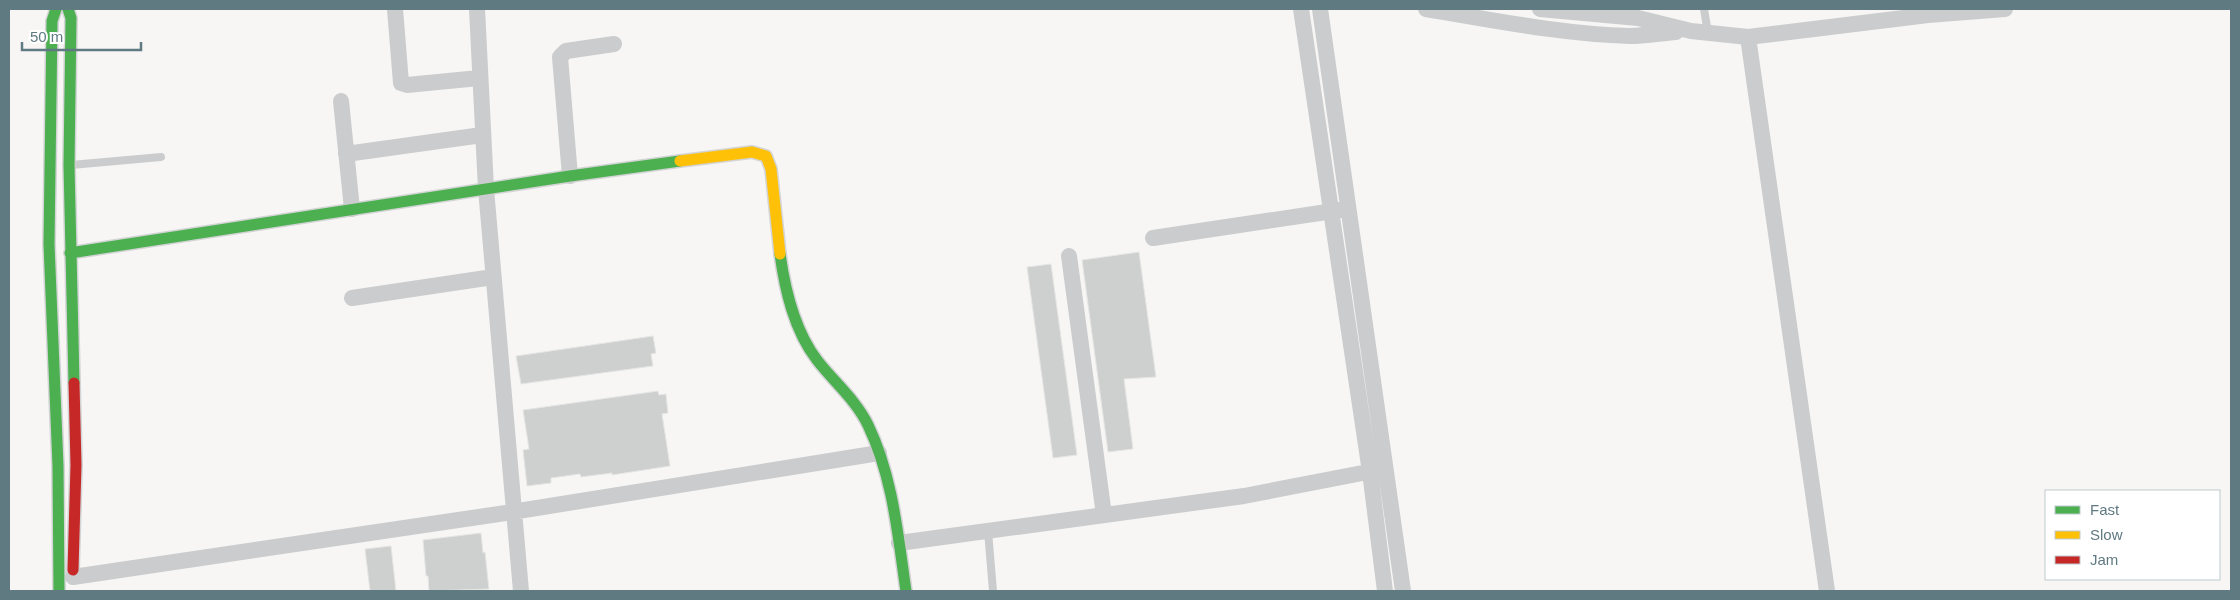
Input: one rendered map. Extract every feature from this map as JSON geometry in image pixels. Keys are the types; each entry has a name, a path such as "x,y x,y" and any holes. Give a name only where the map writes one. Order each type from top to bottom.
{"street":[{"path":"56,9 52,21 49,244 58,466 58,591"},
{"path":"68,9 71,18 69,165 76,465 74,584 879,453"},
{"path":"395,9 399,77 402,83 407,85 479,78"},
{"path":"477,9 486,189 512,512 521,591"},
{"path":"1301,9 1370,472 1384,591"},
{"path":"1320,9 1404,591"},
{"path":"1426,9 1561,30 1601,34 1633,36 1691,31"},
{"path":"1540,9 1638,18 1691,31 1748,38 1928,15 2005,9"},
{"path":"1748,38 1827,591"},
{"path":"570,176 560,57 566,51 614,44"},
{"path":"341,101 352,209"},
{"path":"346,154 482,135"},
{"path":"70,253 570,176 752,152 766,156 771,169 785,276 800,327 806,344 857,406 879,453 893,507 906,591"},
{"path":"1153,238 1350,208"},
{"path":"1069,256 1104,515"},
{"path":"352,298 493,277"},
{"path":"899,543 1244,496 1386,469"}],"lane":[{"path":"1704,9 1708,33"},
{"path":"69,165 161,157"},
{"path":"988,531 993,591"}],"building":[{"path":"1139,252 1156,377 1124,379 1133,449 1108,452 1082,260"},
{"path":"1051,264 1077,455 1053,458 1027,267"},
{"path":"653,336 656,353 651,354 653,366 521,384 516,356"},
{"path":"658,391 659,395 666,394 668,413 662,414 670,466 612,475 612,473 581,477 580,474 551,478 551,483 527,486 523,450 529,449 523,410"},
{"path":"481,533 489,589 429,591 423,540"},
{"path":"391,546 396,591 370,591 365,549"}],"traffic: fast":[{"path":"56,9 52,21 49,244 58,466 59,591"},
{"path":"68,9 71,18 69,165 74,383"},
{"path":"70,253 570,176 680,161"},
{"path":"780,254 788,295 802,336 817,360 857,407 868,425 876,445 889,486 906,591"}],"traffic: slow":[{"path":"680,161 752,152 766,156 771,169 780,254"}],"traffic: jam":[{"path":"73,570 76,465 74,383"}]}
